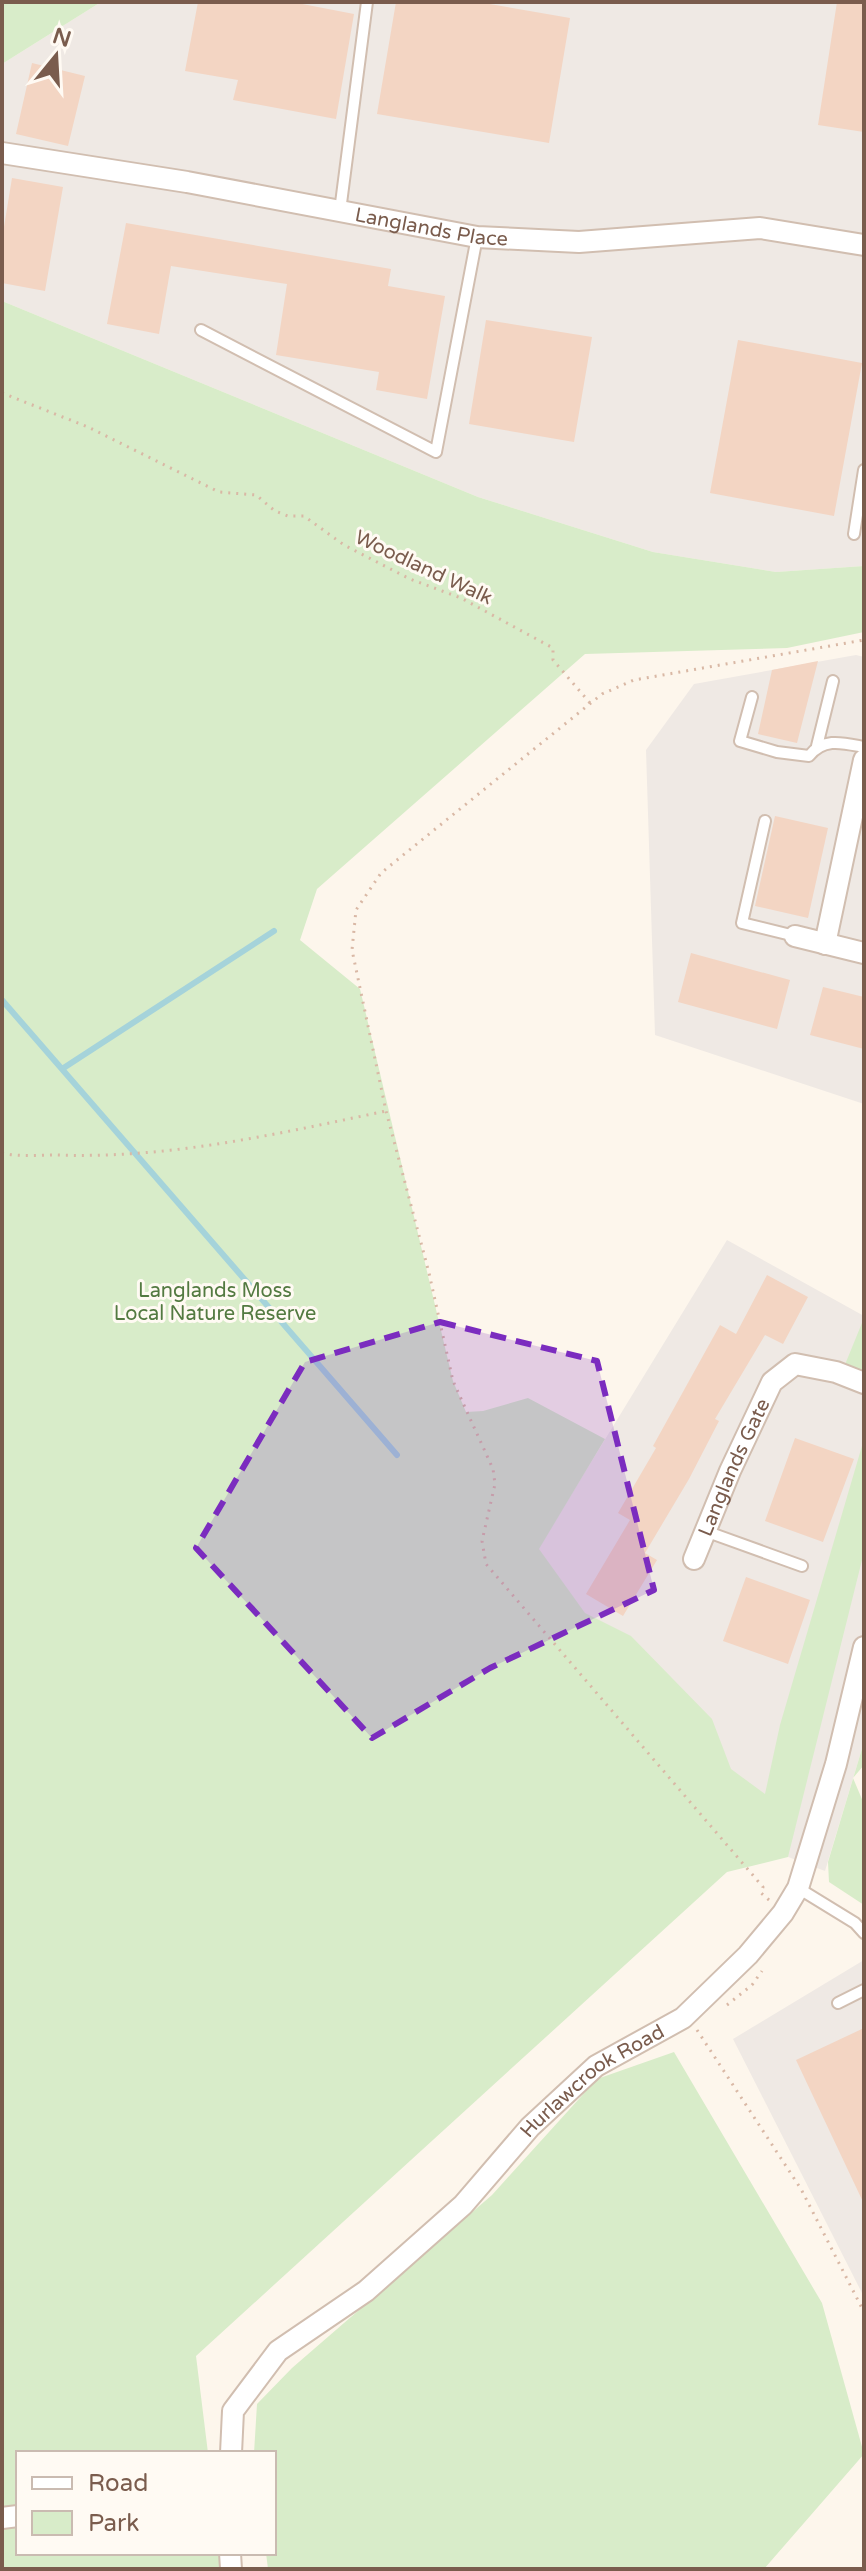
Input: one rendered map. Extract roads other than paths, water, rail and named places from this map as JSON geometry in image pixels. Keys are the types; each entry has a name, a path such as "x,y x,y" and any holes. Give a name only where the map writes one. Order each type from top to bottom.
{"street":[{"name":"Langlands Place","path":"2,153 187,182 477,237 579,242 760,228 864,245"},
{"path":"825,944 862,782 864,760"},
{"path":"795,936 864,953"},
{"name":"Langlands Gate","path":"694,1559 772,1382 795,1364 836,1372 864,1383"},
{"name":"Hurlawcrook Road","path":"231,2451 233,2411 278,2351 366,2291 463,2205 530,2127 596,2066 683,2018 748,1955 783,1913 798,1888 836,1764 864,1647"}],"lane":[{"path":"340,211 367,2"},
{"path":"201,330 436,452 477,237"},
{"path":"854,534 864,470"},
{"path":"752,697 740,741 777,752 809,756 817,746 833,681"},
{"path":"817,746 832,742 864,747"},
{"path":"765,821 742,923 795,936"},
{"path":"705,1531 802,1566"},
{"path":"798,1888 855,1923 864,1933"},
{"path":"838,2003 864,1990"}],"waterway":[{"path":"62,1069 274,931"},
{"path":"2,1000 397,1455"}],"park label":[{"name":"Langlands Moss Local Nature Reserve","path":"215,1302"}]}
